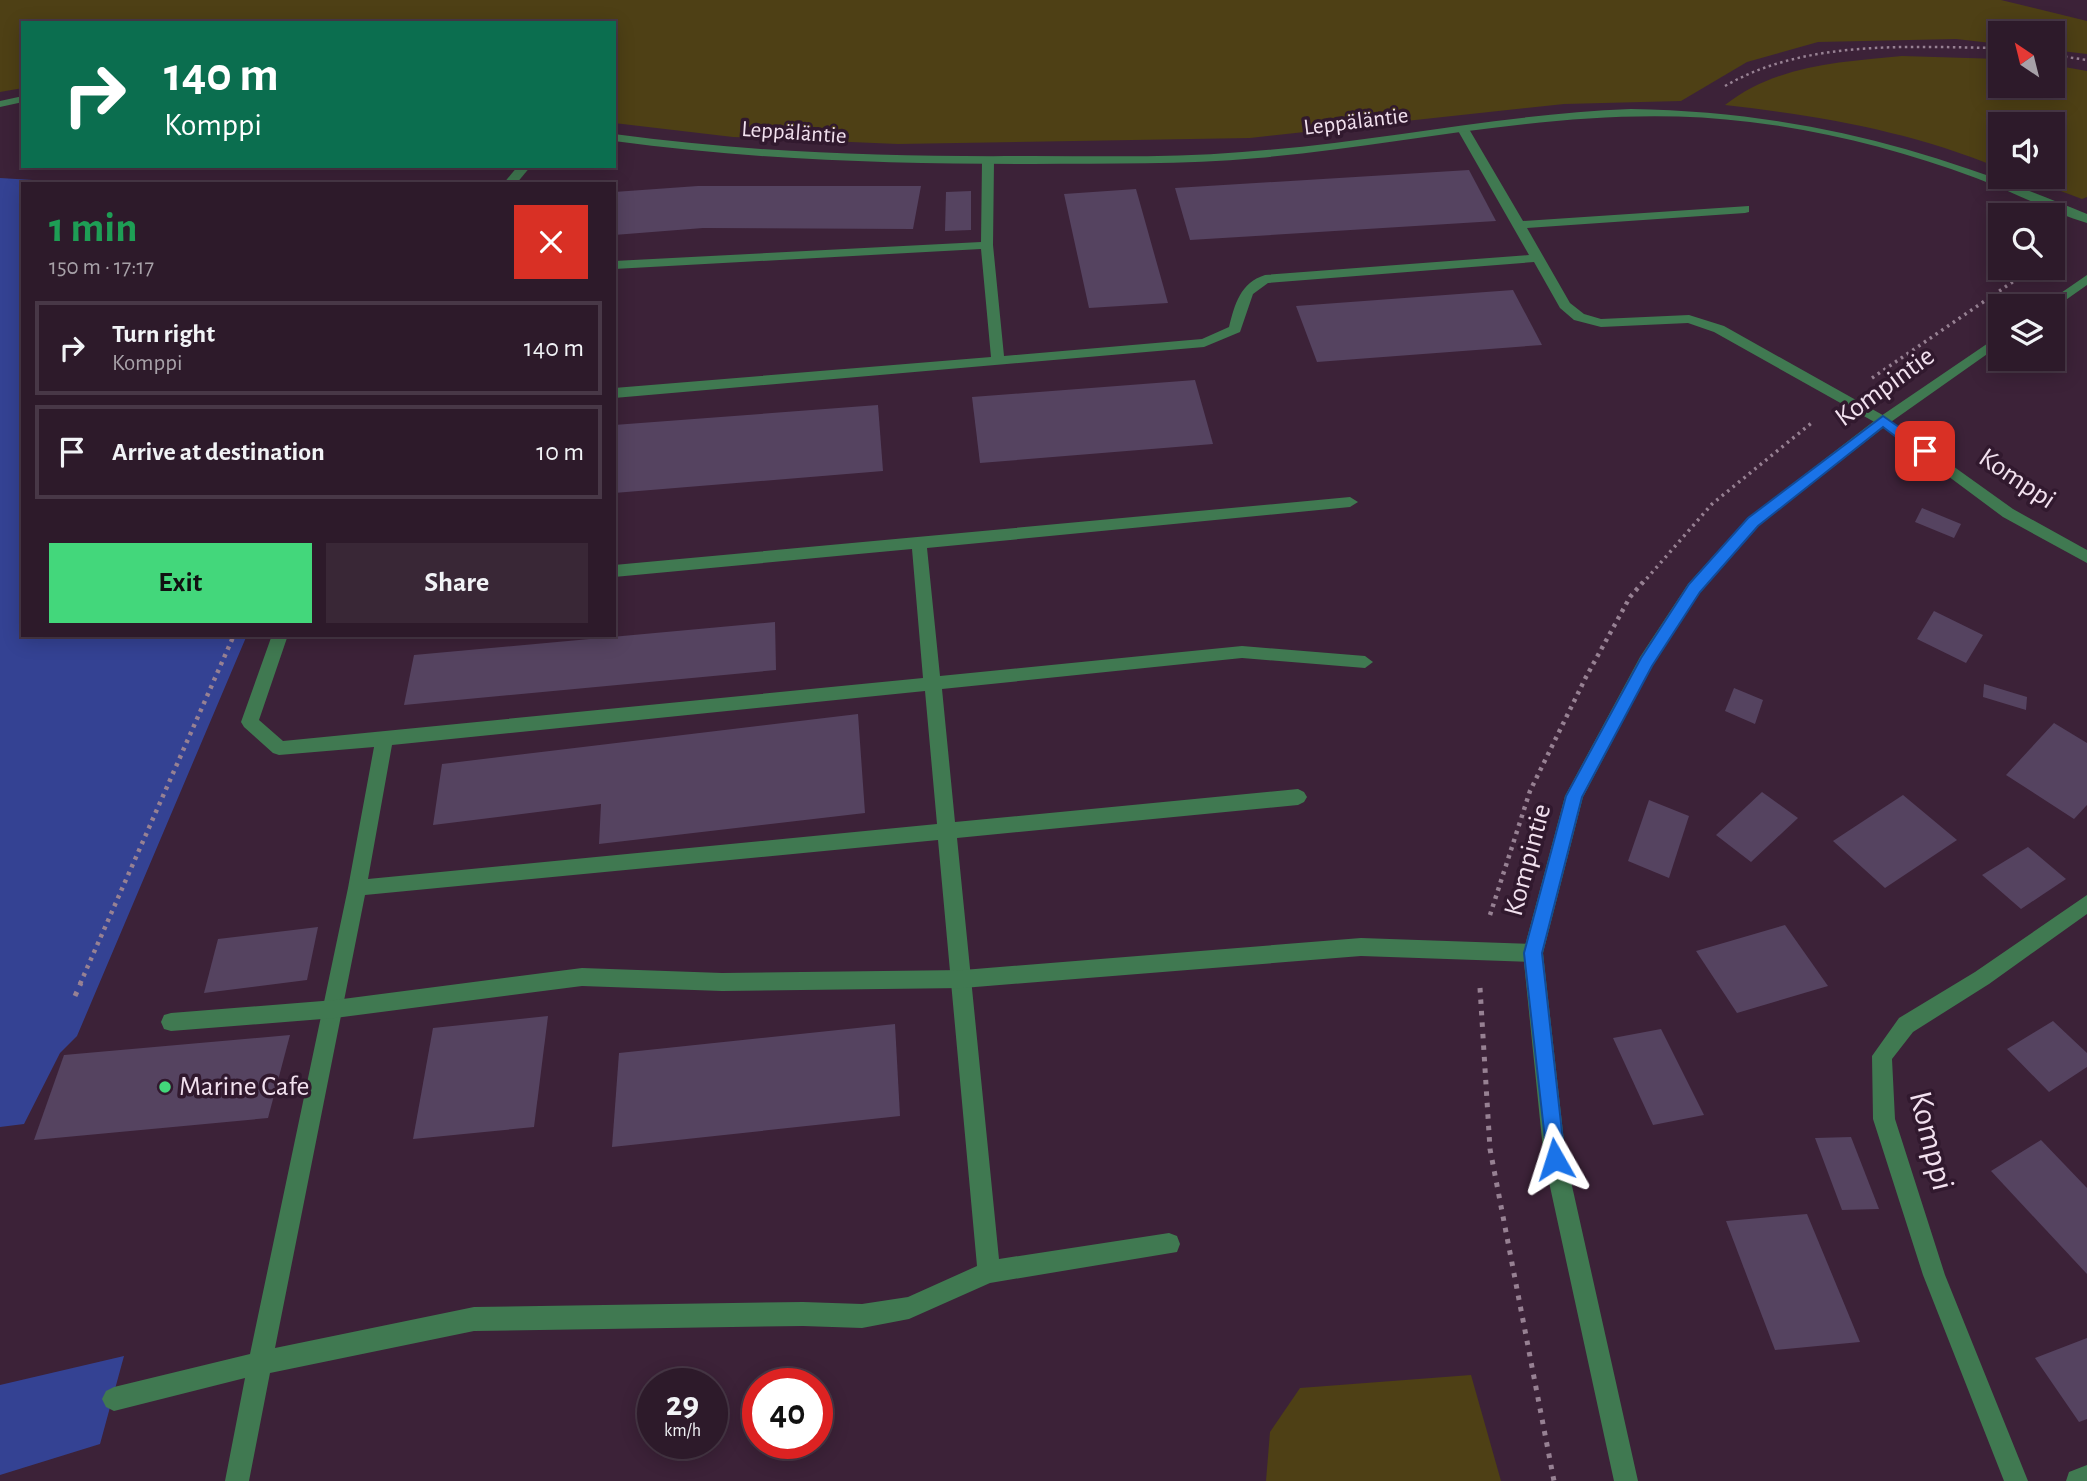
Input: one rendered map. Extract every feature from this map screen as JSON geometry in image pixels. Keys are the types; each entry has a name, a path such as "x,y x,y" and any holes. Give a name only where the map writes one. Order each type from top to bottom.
{"street":[{"path":"0,104 21,99"},
{"name":"Leppäläntie","path":"616,137 782,155 988,161 1239,156 1567,116 1691,113 1776,121 1843,133 1906,149 1959,166 2087,219"},
{"name":"Komppi","path":"1463,129 1565,305 1579,317 1601,323 1689,319 1720,329 1845,397 1883,421 2008,513 2087,557"},
{"path":"988,161 987,245 998,361"},
{"path":"511,182 523,168"},
{"path":"1519,225 1745,209"},
{"path":"616,265 987,245"},
{"path":"616,393 1204,343 1235,329 1245,293 1253,284 1265,279 1537,258"},
{"path":"2065,294 2087,279"},
{"name":"Kompintie","path":"1626,1481 1555,1159 1533,953 1574,796 1646,662 1694,588 1753,522 1883,421 1988,347"},
{"path":"616,572 1350,502"},
{"path":"919,543 963,979 989,1272"},
{"path":"279,637 250,722 279,748 1242,652 1365,662"},
{"path":"237,1481 335,1009 384,739"},
{"path":"357,888 1298,797"},
{"name":"Komppi","path":"2016,1481 1934,1275 1884,1119 1882,1056 1906,1025 1982,978 2087,903"},
{"path":"171,1022 335,1009 582,977 722,982 963,979 1362,947 1533,953"},
{"path":"114,1399 260,1363 474,1319 803,1314 862,1316 909,1308 989,1272 1170,1244"},
{"path":"2078,1481 2087,1477"}],"path":[{"path":"1691,113 1740,73 1830,52 1919,47 1988,48"},
{"path":"2065,57 2087,60"},
{"path":"1554,1481 1490,1149 1478,953 1530,791 1586,677 1630,597 1712,504 1845,397 2015,280"},
{"path":"75,996 233,637"}],"shaded area":[{"path":"0,0 2001,0 2087,21 2087,54 2065,51 2065,21 1988,21 1988,43 1956,39 1818,42 1747,62 1681,101 1564,104 1250,138 898,144 733,137 616,123 616,21 21,21 21,88 0,92"},
{"path":"1902,56 1988,59 1988,98 2065,98 2065,67 2087,71 2087,197 2082,199 2055,189 2065,189 2065,112 1988,112 1988,163 1932,144 1865,127 1796,114 1725,105 1765,81 1832,64"},
{"path":"1471,1375 1501,1481 1266,1481 1270,1432 1300,1388"}],"water":[{"path":"0,178 66,182 21,182 21,637 246,637 77,1036 60,1053 24,1124 0,1127"},
{"path":"124,1356 100,1444 0,1475 0,1385"}],"building":[{"path":"1469,170 1496,221 1190,240 1175,188"},
{"path":"698,186 921,186 913,229 703,228 616,235 616,192"},
{"path":"1136,189 1168,303 1089,308 1064,194"},
{"path":"971,191 971,230 945,231 946,192"},
{"path":"1513,290 1542,345 1317,362 1296,306"},
{"path":"1195,380 1213,444 980,463 972,397"},
{"path":"878,405 883,471 616,493 616,425"},
{"path":"1922,508 1961,524 1954,538 1915,522"},
{"path":"1934,611 1983,635 1966,663 1917,639"},
{"path":"775,622 776,670 404,705 414,655"},
{"path":"1984,684 2027,697 2026,710 1983,697"},
{"path":"1734,688 1763,700 1755,724 1725,711"},
{"path":"858,714 865,813 599,844 601,804 433,825 442,764"},
{"path":"2054,723 2087,743 2087,805 2074,819 2006,775"},
{"path":"1762,792 1798,818 1751,862 1716,835"},
{"path":"1903,795 1957,840 1885,888 1833,841"},
{"path":"1649,800 1689,816 1669,878 1628,861"},
{"path":"2028,847 2066,879 2021,909 1982,875"},
{"path":"1785,925 1828,986 1737,1013 1696,951"},
{"path":"318,927 307,980 204,993 218,939"},
{"path":"548,1016 534,1127 413,1139 433,1028"},
{"path":"2053,1021 2087,1053 2087,1067 2049,1092 2007,1049"},
{"path":"895,1024 900,1116 612,1147 619,1053"},
{"path":"1661,1029 1704,1115 1653,1125 1613,1038"},
{"name":"Marine Cafe","path":"290,1035 268,1118 34,1140 64,1055"},
{"path":"1851,1137 1879,1209 1842,1210 1815,1138"},
{"path":"2041,1140 2087,1188 2087,1274 1991,1171"},
{"path":"1807,1214 1860,1342 1775,1350 1726,1221"},
{"path":"2087,1338 2087,1419 2079,1422 2035,1358"}],"place":[{"name":"Marine Cafe","path":"165,1087"}],"route":[{"path":"1555,1159 1533,953 1574,796 1646,662 1694,588 1753,522 1883,421 1925,451"}]}
